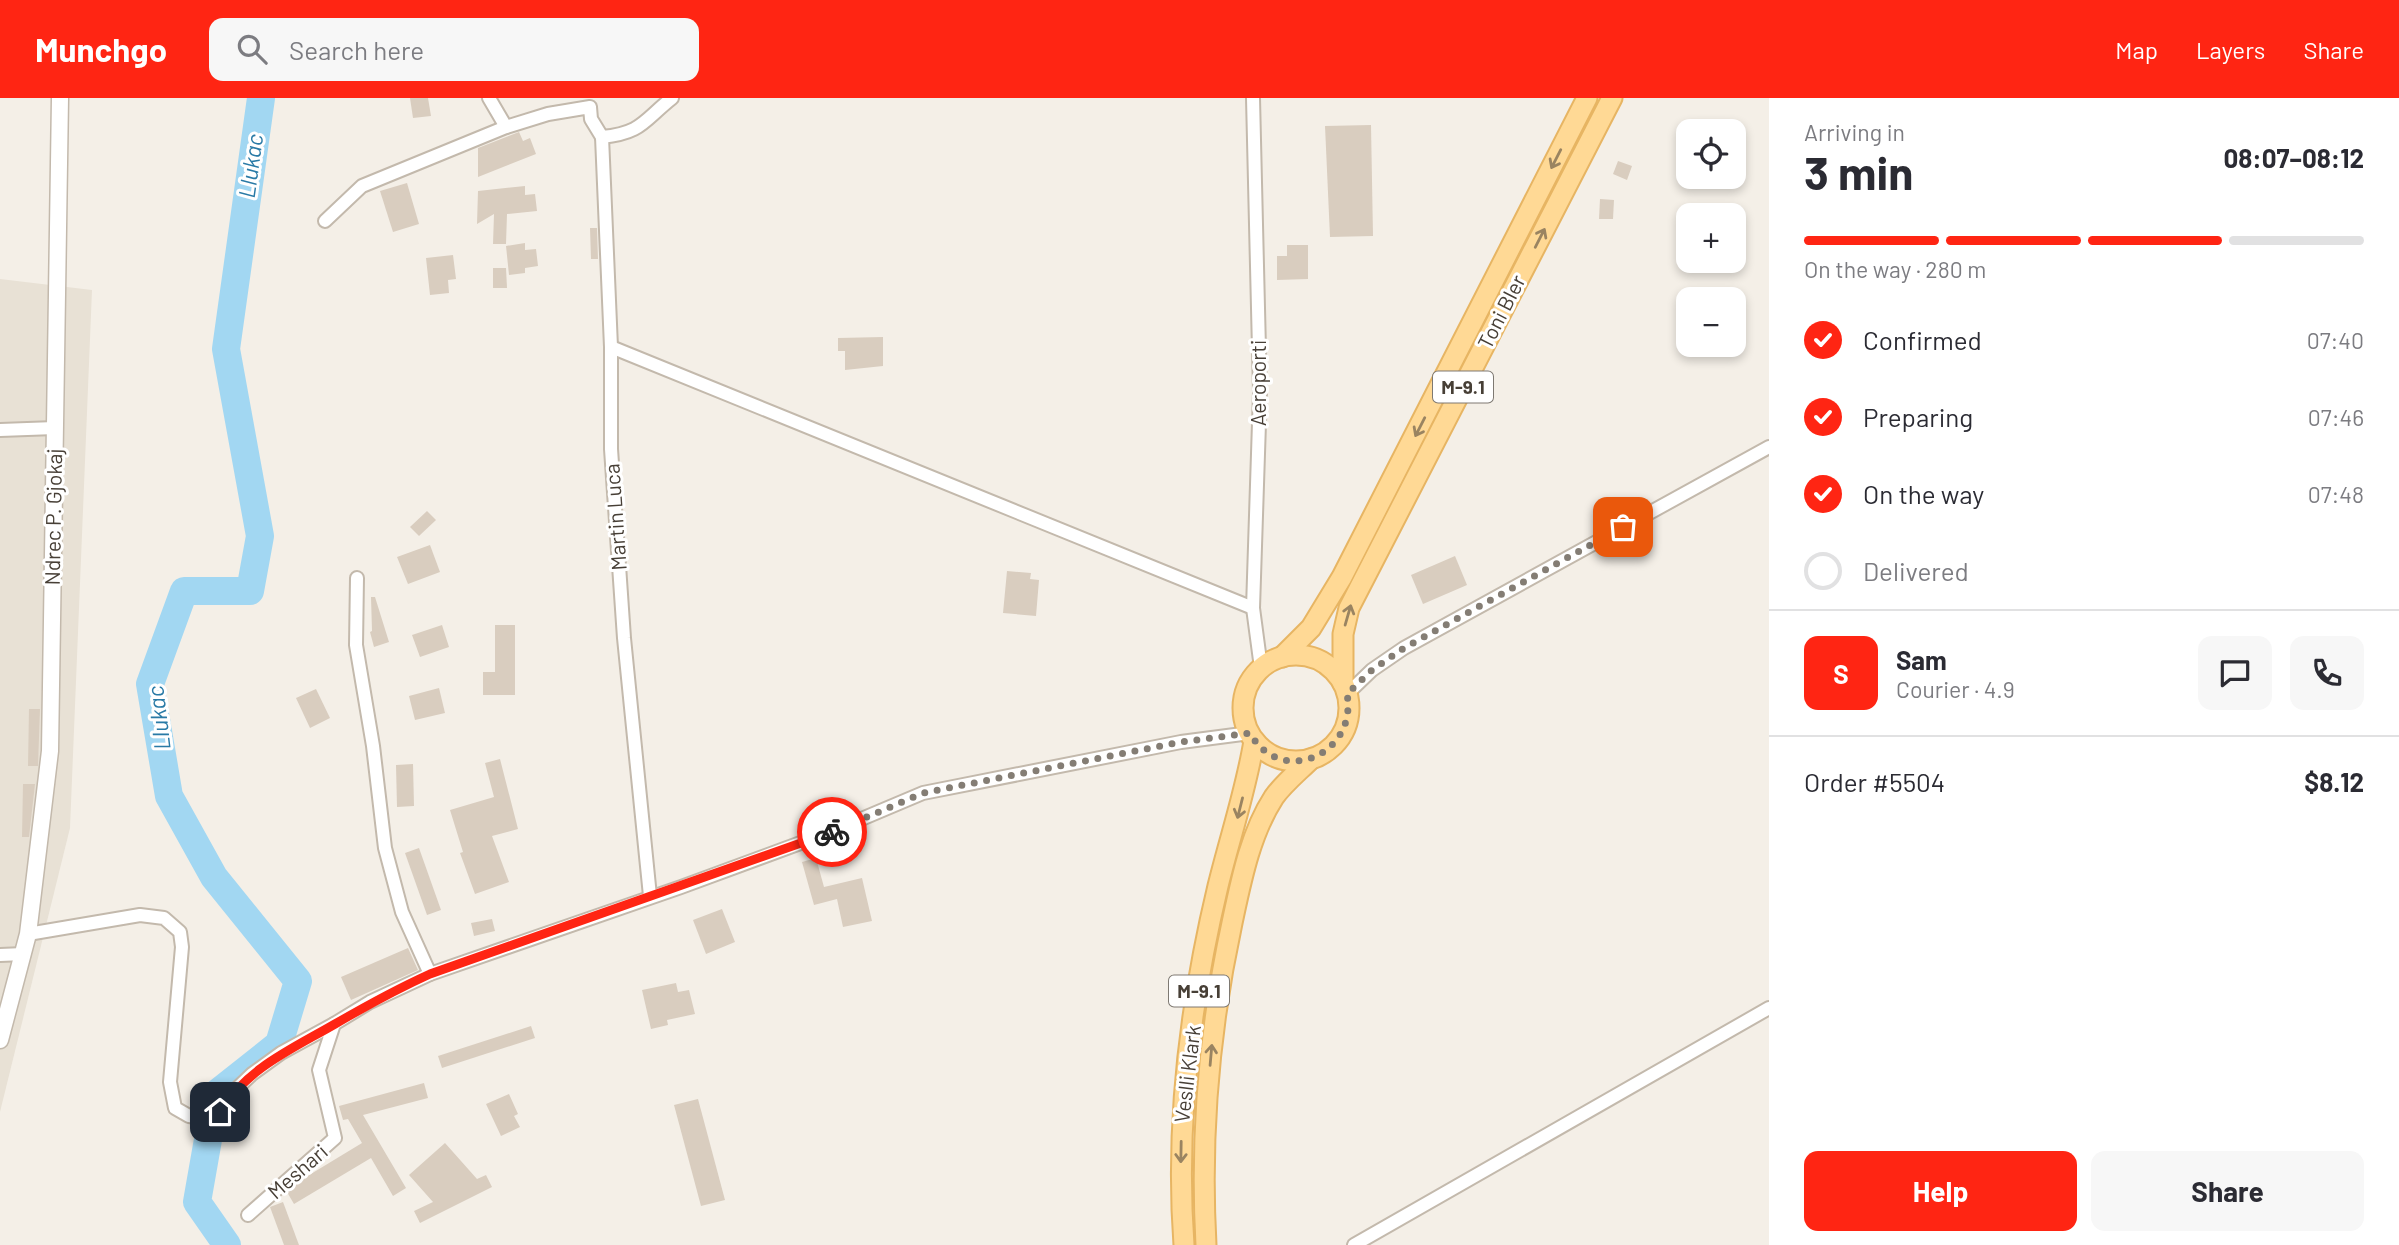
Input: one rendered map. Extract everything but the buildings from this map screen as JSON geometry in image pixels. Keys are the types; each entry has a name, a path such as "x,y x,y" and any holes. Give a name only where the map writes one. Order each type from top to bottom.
{"main road":[{"name":"Toni Bler","path":"1282,657 1311,628 1342,577 1587,98"},
{"name":"Toni Bler","path":"1345,688 1343,634 1349,608 1612,98"},
{"path":"1282,657 1305,656 1317,659 1336,673 1345,688"},
{"name":"M-9.1","path":"1252,737 1245,723 1244,699 1247,688 1261,668 1282,657"},
{"name":"M-9.1","path":"1311,759 1331,748 1345,729 1349,705 1345,688"},
{"path":"1252,737 1276,757 1287,760 1311,759"},
{"name":"Veslli Klark","path":"1184,1245 1180,1161 1186,1067 1209,931 1249,770 1252,737"},
{"name":"Veslli Klark","path":"1206,1245 1203,1164 1205,1116 1213,1026 1234,913 1252,845 1274,797 1311,759"}],"street":[{"name":"Ndrec P. Gjokaj","path":"0,1040 3,1020 28,934 50,751 60,98"},
{"path":"489,98 506,127"},
{"path":"325,220 362,186 506,127 548,114 590,107 591,119 602,137 620,136 636,129 671,98"},
{"name":"Aeroporti","path":"1254,98 1260,392 1253,608 1261,668"},
{"name":"Martin Luca","path":"602,137 611,347 611,449 622,611 650,896"},
{"path":"611,347 1253,608"},
{"path":"0,430 55,428"},
{"path":"1345,688 1404,648 1769,447"},
{"path":"357,578 356,645 386,848 402,912 430,974"},
{"path":"28,934 140,915 164,918 180,932 182,947 170,1082 175,1108 189,1116 203,1118 220,1112 231,1094 252,1074 281,1053 370,1002 430,974 681,887 833,831 923,793 1181,742 1252,737"},
{"path":"0,955 24,954"},
{"path":"1354,1245 1769,1008"},
{"name":"Meshari","path":"248,1215 335,1138 320,1070 334,1024"}],"shaded area":[{"path":"0,279 92,290 70,828 0,1112"}],"waterway":[{"name":"Llukac","path":"227,1245 197,1202 216,1094 279,1044 298,981 214,877 169,796 150,684 184,591 250,591 260,536 226,349 261,98"}],"way so far":[{"path":"832,832 923,793 1181,742 1250,733 1254,741 1276,757 1299,761 1311,759 1331,748 1339,739 1349,717 1347,694 1372,670 1404,648 1623,527"}],"route":[{"path":"220,1112 231,1094 252,1074 281,1053 370,1002 430,974 832,832"}]}
